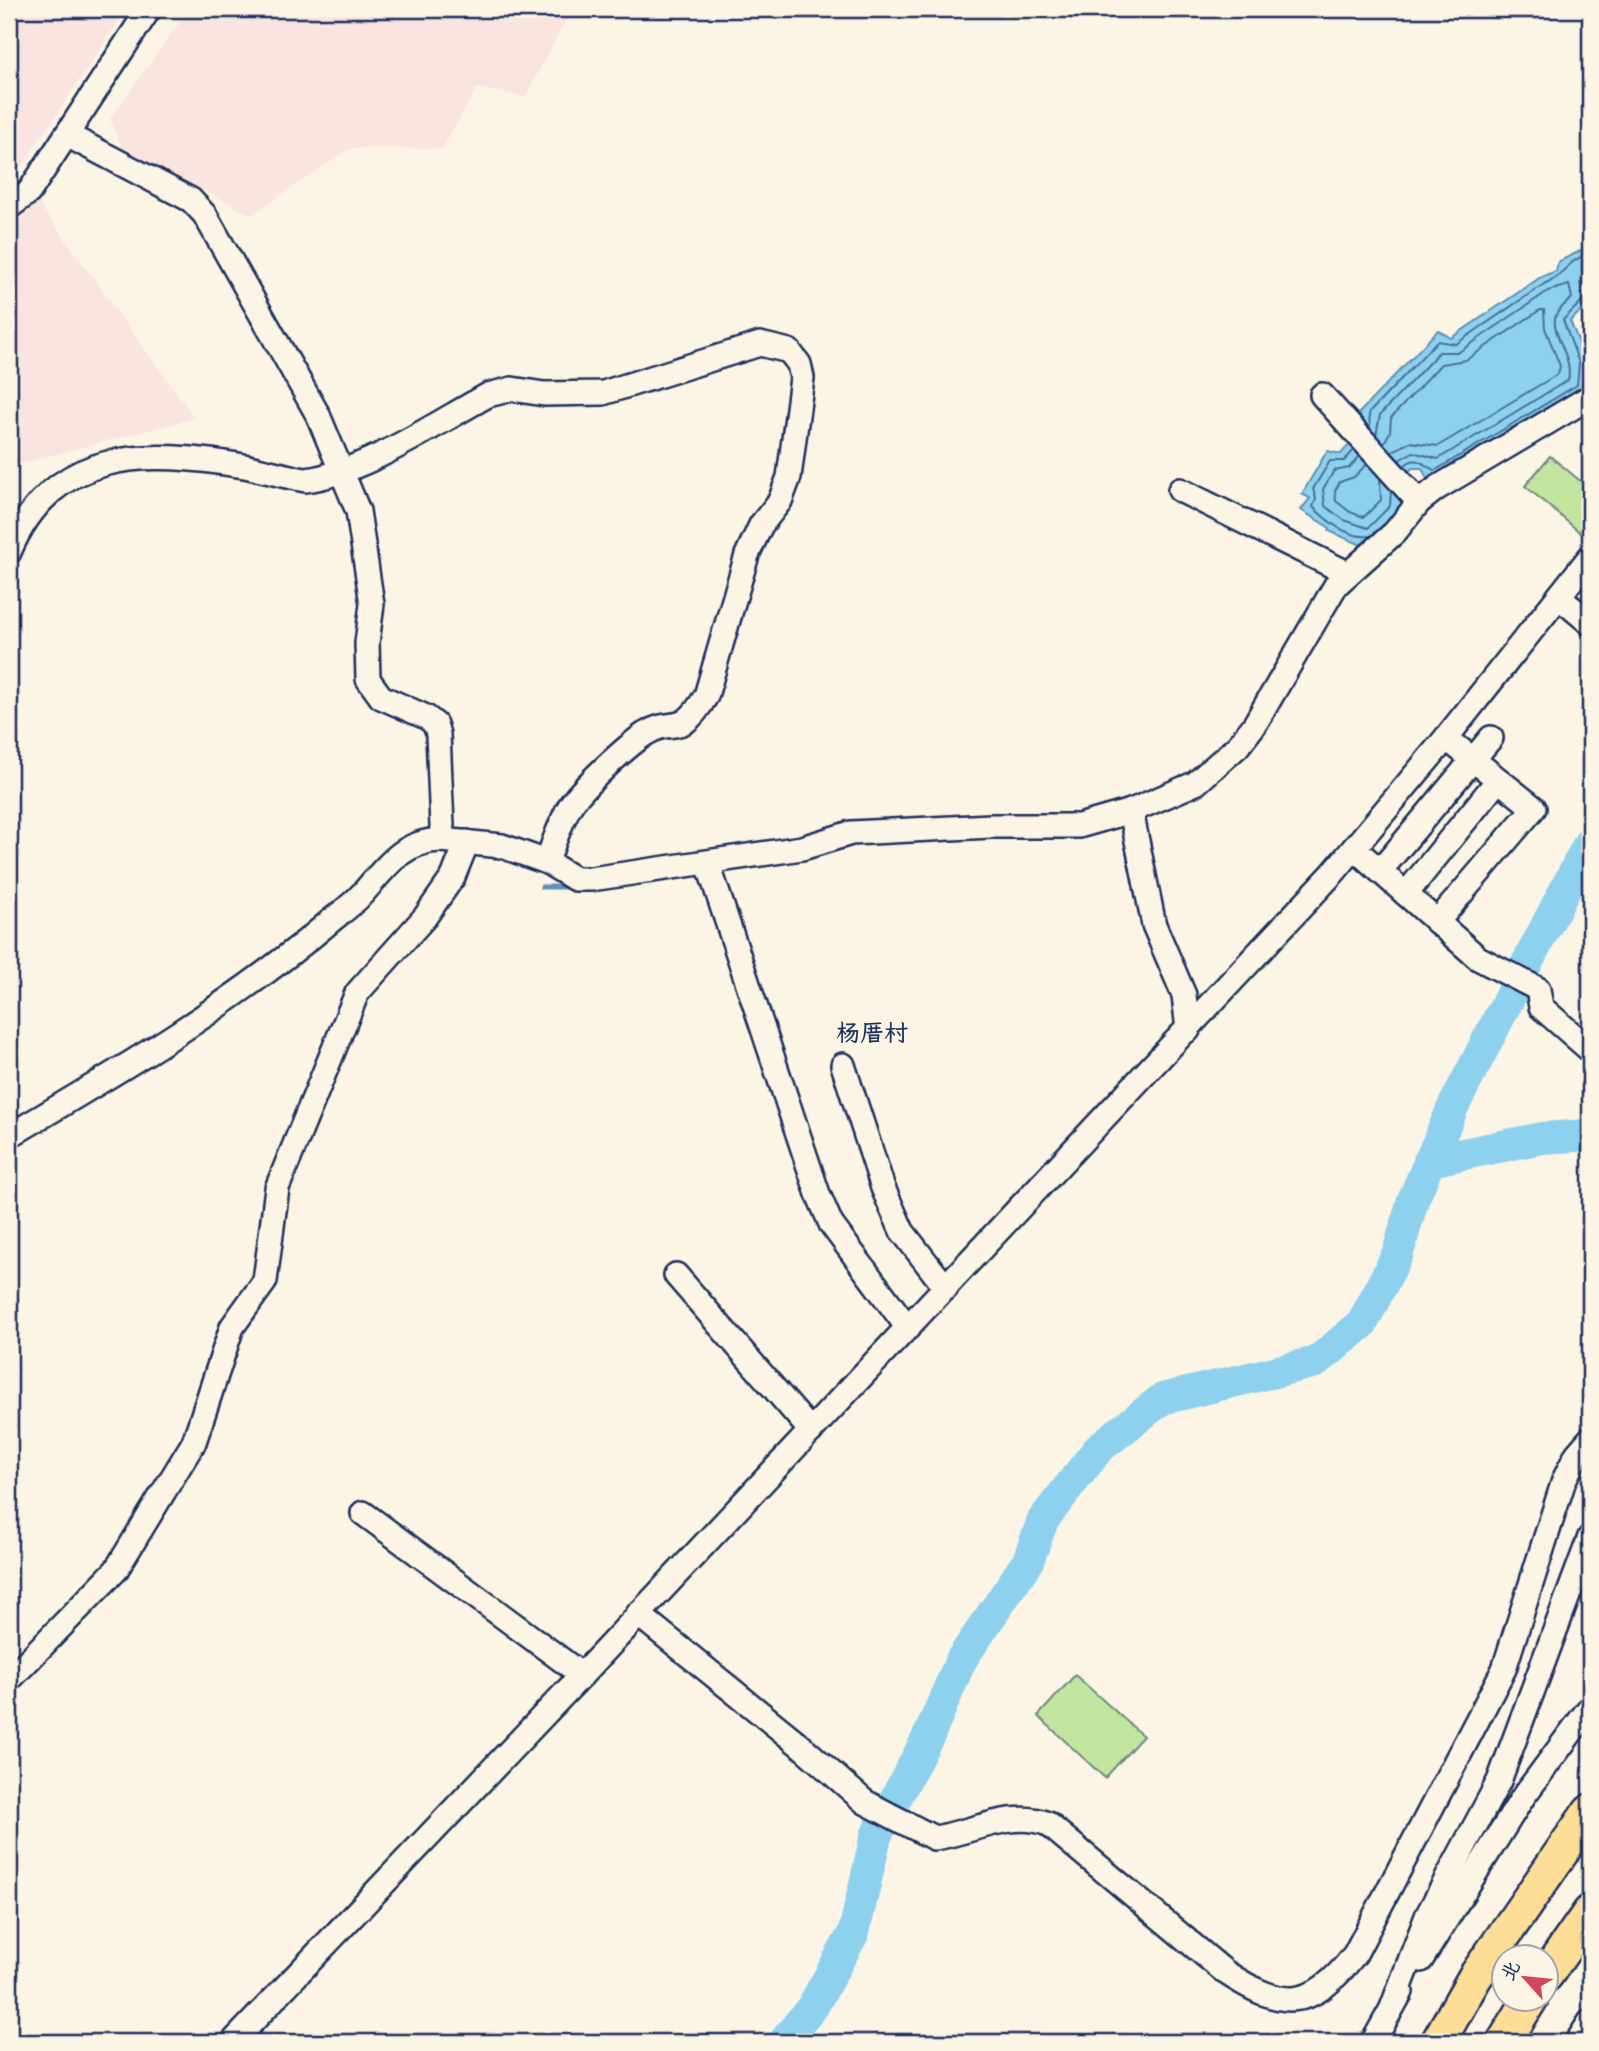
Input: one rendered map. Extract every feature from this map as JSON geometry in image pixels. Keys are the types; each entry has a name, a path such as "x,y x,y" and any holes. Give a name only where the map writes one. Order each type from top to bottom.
{"highway":[{"path":"1438,2042 1475,1977 1590,1811"},
{"path":"1560,1955 1590,1912"},
{"path":"1504,2042 1522,2012"}],"street":[{"path":"9,207 29,192 149,9"},
{"path":"67,135 191,200 205,215 318,415 358,511 372,604 367,643 368,679 381,697 435,724 438,734 443,810 440,840"},
{"path":"9,552 19,528 43,499 71,478 106,461 147,455 241,466 287,474 302,480 342,473 488,395 512,389 544,394 603,393 760,344 789,351 799,364 802,378 789,477 780,501 761,525 747,555 706,696 694,716 681,726 649,732 632,744 570,806 547,862"},
{"path":"1322,395 1416,498"},
{"path":"9,1136 154,1050 297,949 359,897 394,857 407,847 425,840 502,846 547,862 575,879 591,879 809,851 851,840 1079,827 1132,811 1196,783 1238,746 1255,724 1336,585 1395,532 1416,498 1590,397"},
{"path":"1180,490 1347,573"},
{"path":"233,2042 1188,1030 1354,848 1446,738 1590,557"},
{"path":"1559,597 1590,623"},
{"path":"1437,922 1534,808 1446,738"},
{"path":"1380,871 1491,738"},
{"path":"1406,894 1498,780"},
{"path":"1132,811 1154,925 1184,995 1188,1030"},
{"path":"9,1680 116,1570 194,1442 232,1327 265,1282 277,1188 357,993 425,917 453,877 467,842"},
{"path":"1354,848 1478,958 1538,989 1541,1007 1590,1050"},
{"path":"708,864 818,1194 831,1224 908,1328"},
{"path":"843,1065 883,1188 902,1231 946,1288"},
{"path":"676,1275 811,1431"},
{"path":"639,1614 801,1746 865,1802 934,1838 1033,1817 1048,1824 1225,1972 1246,1986 1283,2000 1308,1997 1335,1980 1355,1954 1504,1669 1564,1480 1577,1454 1590,1438"},
{"path":"363,1513 582,1675"},
{"path":"1393,2005 1427,1916 1499,1781 1590,1537"},
{"path":"1373,2042 1393,2005 1522,1797 1590,1707"},
{"path":"1577,2042 1590,2022"}],"shaded area":[{"path":"9,9 127,9 17,173 195,418 14,465 9,477"},
{"path":"189,9 572,9 525,97 477,88 442,149 351,148 252,215 123,151 110,119"}],"green space":[{"path":"1550,456 1590,489 1590,524 1582,534 1525,486"},
{"path":"1075,1675 1143,1736 1105,1778 1038,1716"}],"water":[{"path":"1590,246 1590,284 1585,288 1590,303 1570,321 1587,362 1584,389 1438,477 1427,479 1422,468 1412,468 1406,475 1407,499 1373,543 1359,544 1329,531 1330,528 1301,510 1310,498 1302,494 1327,451 1341,454 1351,443 1352,435 1365,425 1359,413 1438,330 1451,338 1541,277 1556,271 1558,262"}],"waterway":[{"path":"784,2042 813,2006 854,1932 876,1836 930,1733 961,1660 1028,1561 1043,1520 1099,1448 1162,1399 1316,1362 1362,1324 1398,1253 1413,1200 1453,1107 1590,841"},
{"path":"542,887 570,887"},
{"path":"1429,1161 1542,1138 1590,1135"}],"district":[{"name":"杨厝村","path":"872,1033"}]}
